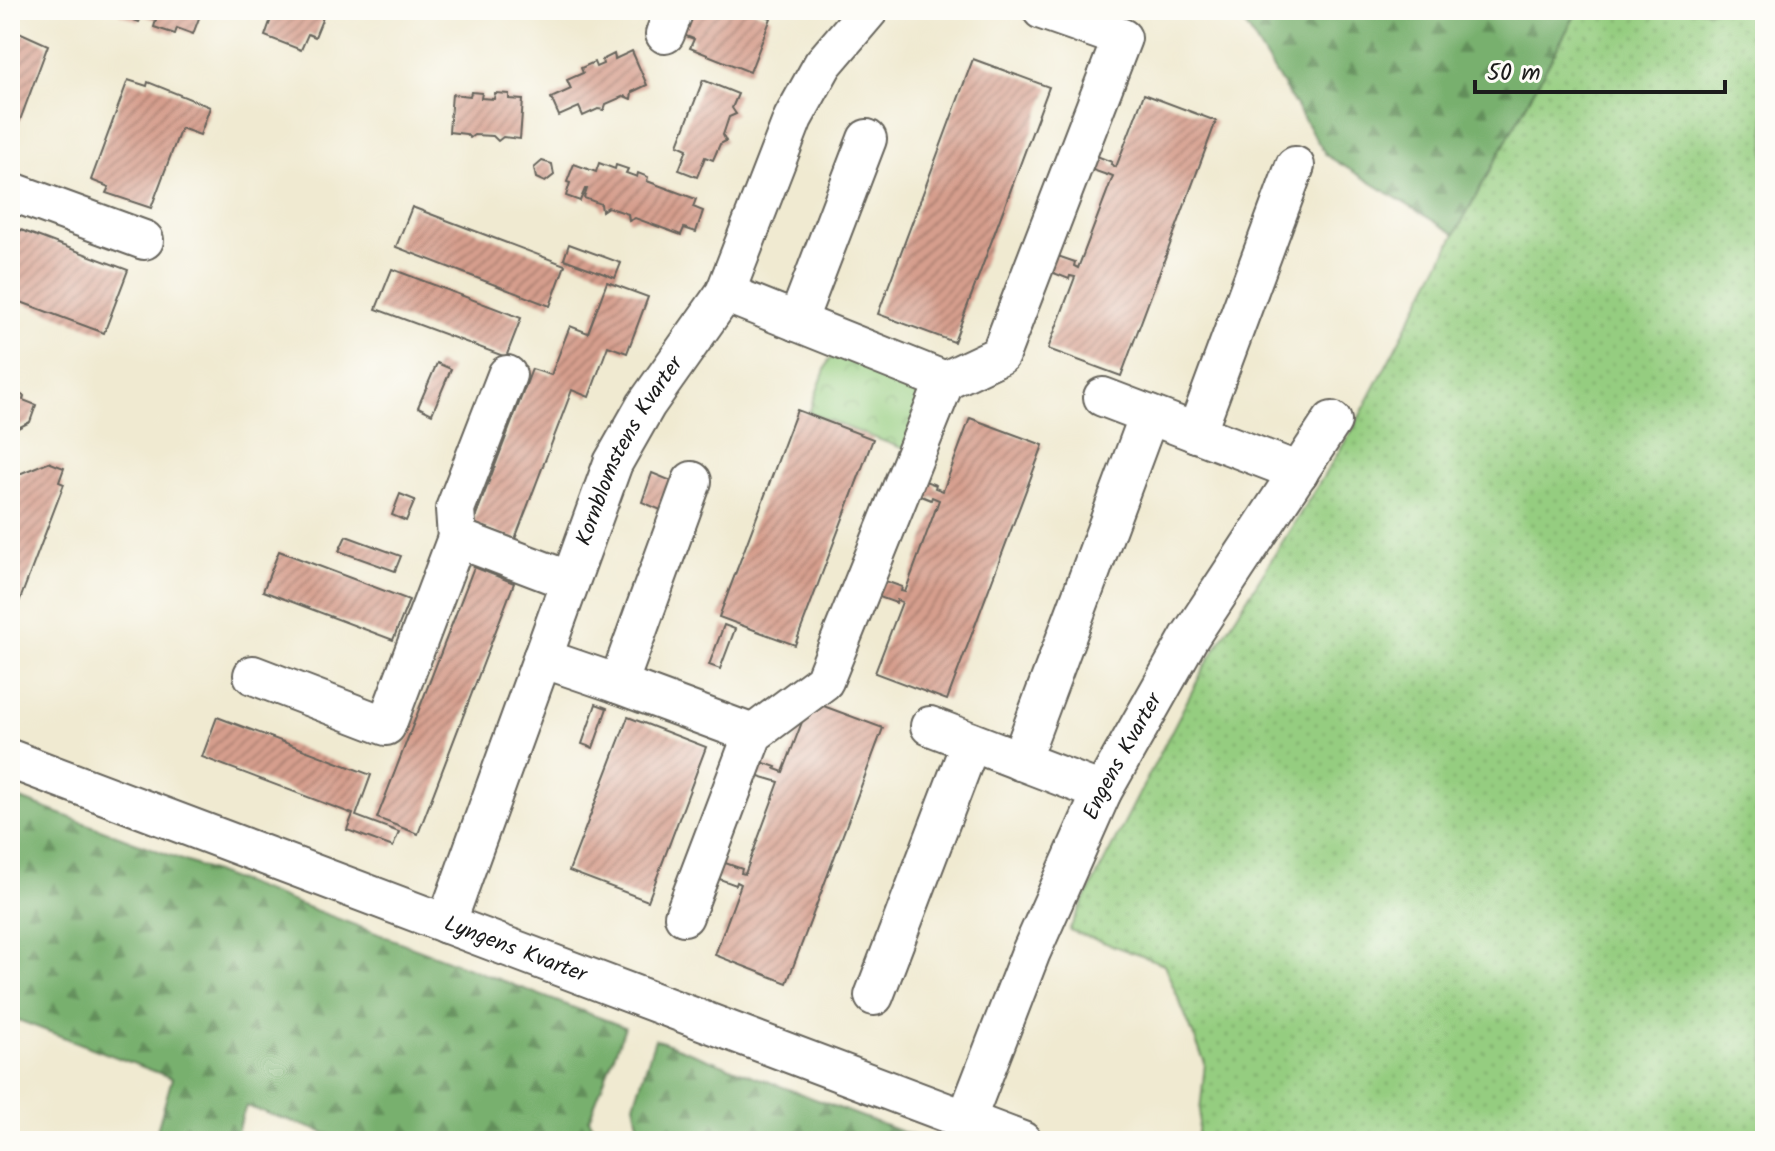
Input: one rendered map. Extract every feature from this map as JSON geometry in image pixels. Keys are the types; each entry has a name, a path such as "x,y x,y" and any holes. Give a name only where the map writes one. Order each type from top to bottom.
{"street":[{"name":"Kornblomstens Kvarter","path":"446,924 613,463 646,405 725,293 793,118 823,64 869,10"},
{"path":"684,916 753,734 824,681 945,381 1000,355 1122,38 1042,10"},
{"path":"797,322 867,139"},
{"path":"1196,433 1295,166"},
{"path":"10,191 144,240"},
{"path":"725,293 945,381"},
{"path":"253,675 386,726 457,538 455,509 507,375"},
{"path":"1103,397 1299,472"},
{"path":"1020,761 1149,415"},
{"name":"Engens Kvarter","path":"966,1120 1031,952 1102,792 1189,638 1332,421"},
{"path":"618,684 692,481"},
{"path":"457,538 570,581"},
{"path":"542,658 753,734"},
{"path":"930,726 1102,792"},
{"path":"874,996 971,742"},
{"name":"Lyngens Kvarter","path":"10,759 1022,1141"}],"green space":[{"path":"1236,10 1578,10 1455,234 1326,155"},
{"path":"1578,10 1765,10 1765,1141 1197,1141 1205,1063 1164,964 1069,930 1205,666 1353,429"},
{"path":"836,356 926,390 904,449 809,413 829,359"},
{"path":"10,795 625,1027 589,1119 600,1141 349,1141 246,1106 234,1141 154,1141 172,1078 10,1017"},
{"path":"655,1039 926,1141 653,1141 639,1129 634,1104"}],"building":[{"path":"120,10 202,10 193,34 177,28 175,34 154,27 156,20 142,15 139,22 119,14"},
{"path":"258,10 326,10 315,37 308,34 301,50 265,36 272,16"},
{"path":"687,10 752,10 771,18 750,72 690,48 694,39 678,33"},
{"path":"10,28 48,45 10,147"},
{"path":"632,51 647,85 632,92 631,99 624,96 606,104 604,110 598,109 583,116 579,107 559,116 551,98 571,89 567,80 583,73 581,68 594,62 596,67 614,54 615,59"},
{"path":"973,59 1049,87 954,342 878,314"},
{"path":"128,80 147,86 148,82 210,107 200,135 181,128 151,208 106,193 109,187 91,180"},
{"path":"703,80 738,94 732,108 736,114 729,117 723,135 726,141 720,144 713,160 705,157 697,177 679,170 687,149 678,145"},
{"path":"471,92 482,93 481,98 494,99 495,93 509,94 509,99 523,100 520,139 503,137 498,141 493,136 474,135 470,138 466,134 449,132 452,94 470,96"},
{"path":"1144,94 1216,121 1121,376 1048,349 1075,277 1070,276 1069,279 1046,270 1052,254 1075,262 1074,266 1078,268 1113,176 1087,168 1092,154 1112,162 1116,167"},
{"path":"542,161 552,164 554,175 545,182 536,178 534,168"},
{"path":"599,163 615,169 616,165 628,169 626,173 637,177 638,173 648,177 647,181 696,199 693,207 703,211 696,232 684,228 681,235 635,218 629,221 628,214 608,207 602,211 601,204 584,198 587,189 580,201 566,196 570,183 567,182 574,164 596,172"},
{"path":"412,207 565,265 550,306 396,247"},
{"path":"10,226 128,270 104,333 10,298"},
{"path":"569,244 621,263 615,278 564,259"},
{"path":"392,269 521,318 506,357 376,309"},
{"path":"607,282 648,297 627,353 608,346 589,397 572,390 515,539 473,523 532,369 551,375 570,326 588,333"},
{"path":"437,363 451,369 432,414 418,407"},
{"path":"10,390 36,405 30,422 10,432"},
{"path":"797,410 873,439 795,645 719,617"},
{"path":"970,418 1043,445 947,700 875,673 902,602 897,600 896,603 871,594 877,578 902,587 901,591 905,592 939,500 911,492 917,478 943,491"},
{"path":"48,462 64,468 59,482 64,484 10,626 10,498 19,474"},
{"path":"652,473 674,482 663,511 642,502"},
{"path":"400,494 415,500 406,521 392,515"},
{"path":"346,536 401,556 395,571 339,551"},
{"path":"279,551 409,600 393,640 263,591"},
{"path":"474,567 514,583 418,834 377,818"},
{"path":"724,625 735,629 720,669 709,665"},
{"path":"810,701 883,728 787,983 715,955 741,884 711,876 717,860 742,869 741,873 745,874 779,782 752,774 756,760 783,772"},
{"path":"596,704 607,708 593,748 582,744"},
{"path":"217,717 371,775 356,816 399,832 393,847 347,830 353,814 202,757"},
{"path":"628,717 706,747 648,901 569,871"}]}
